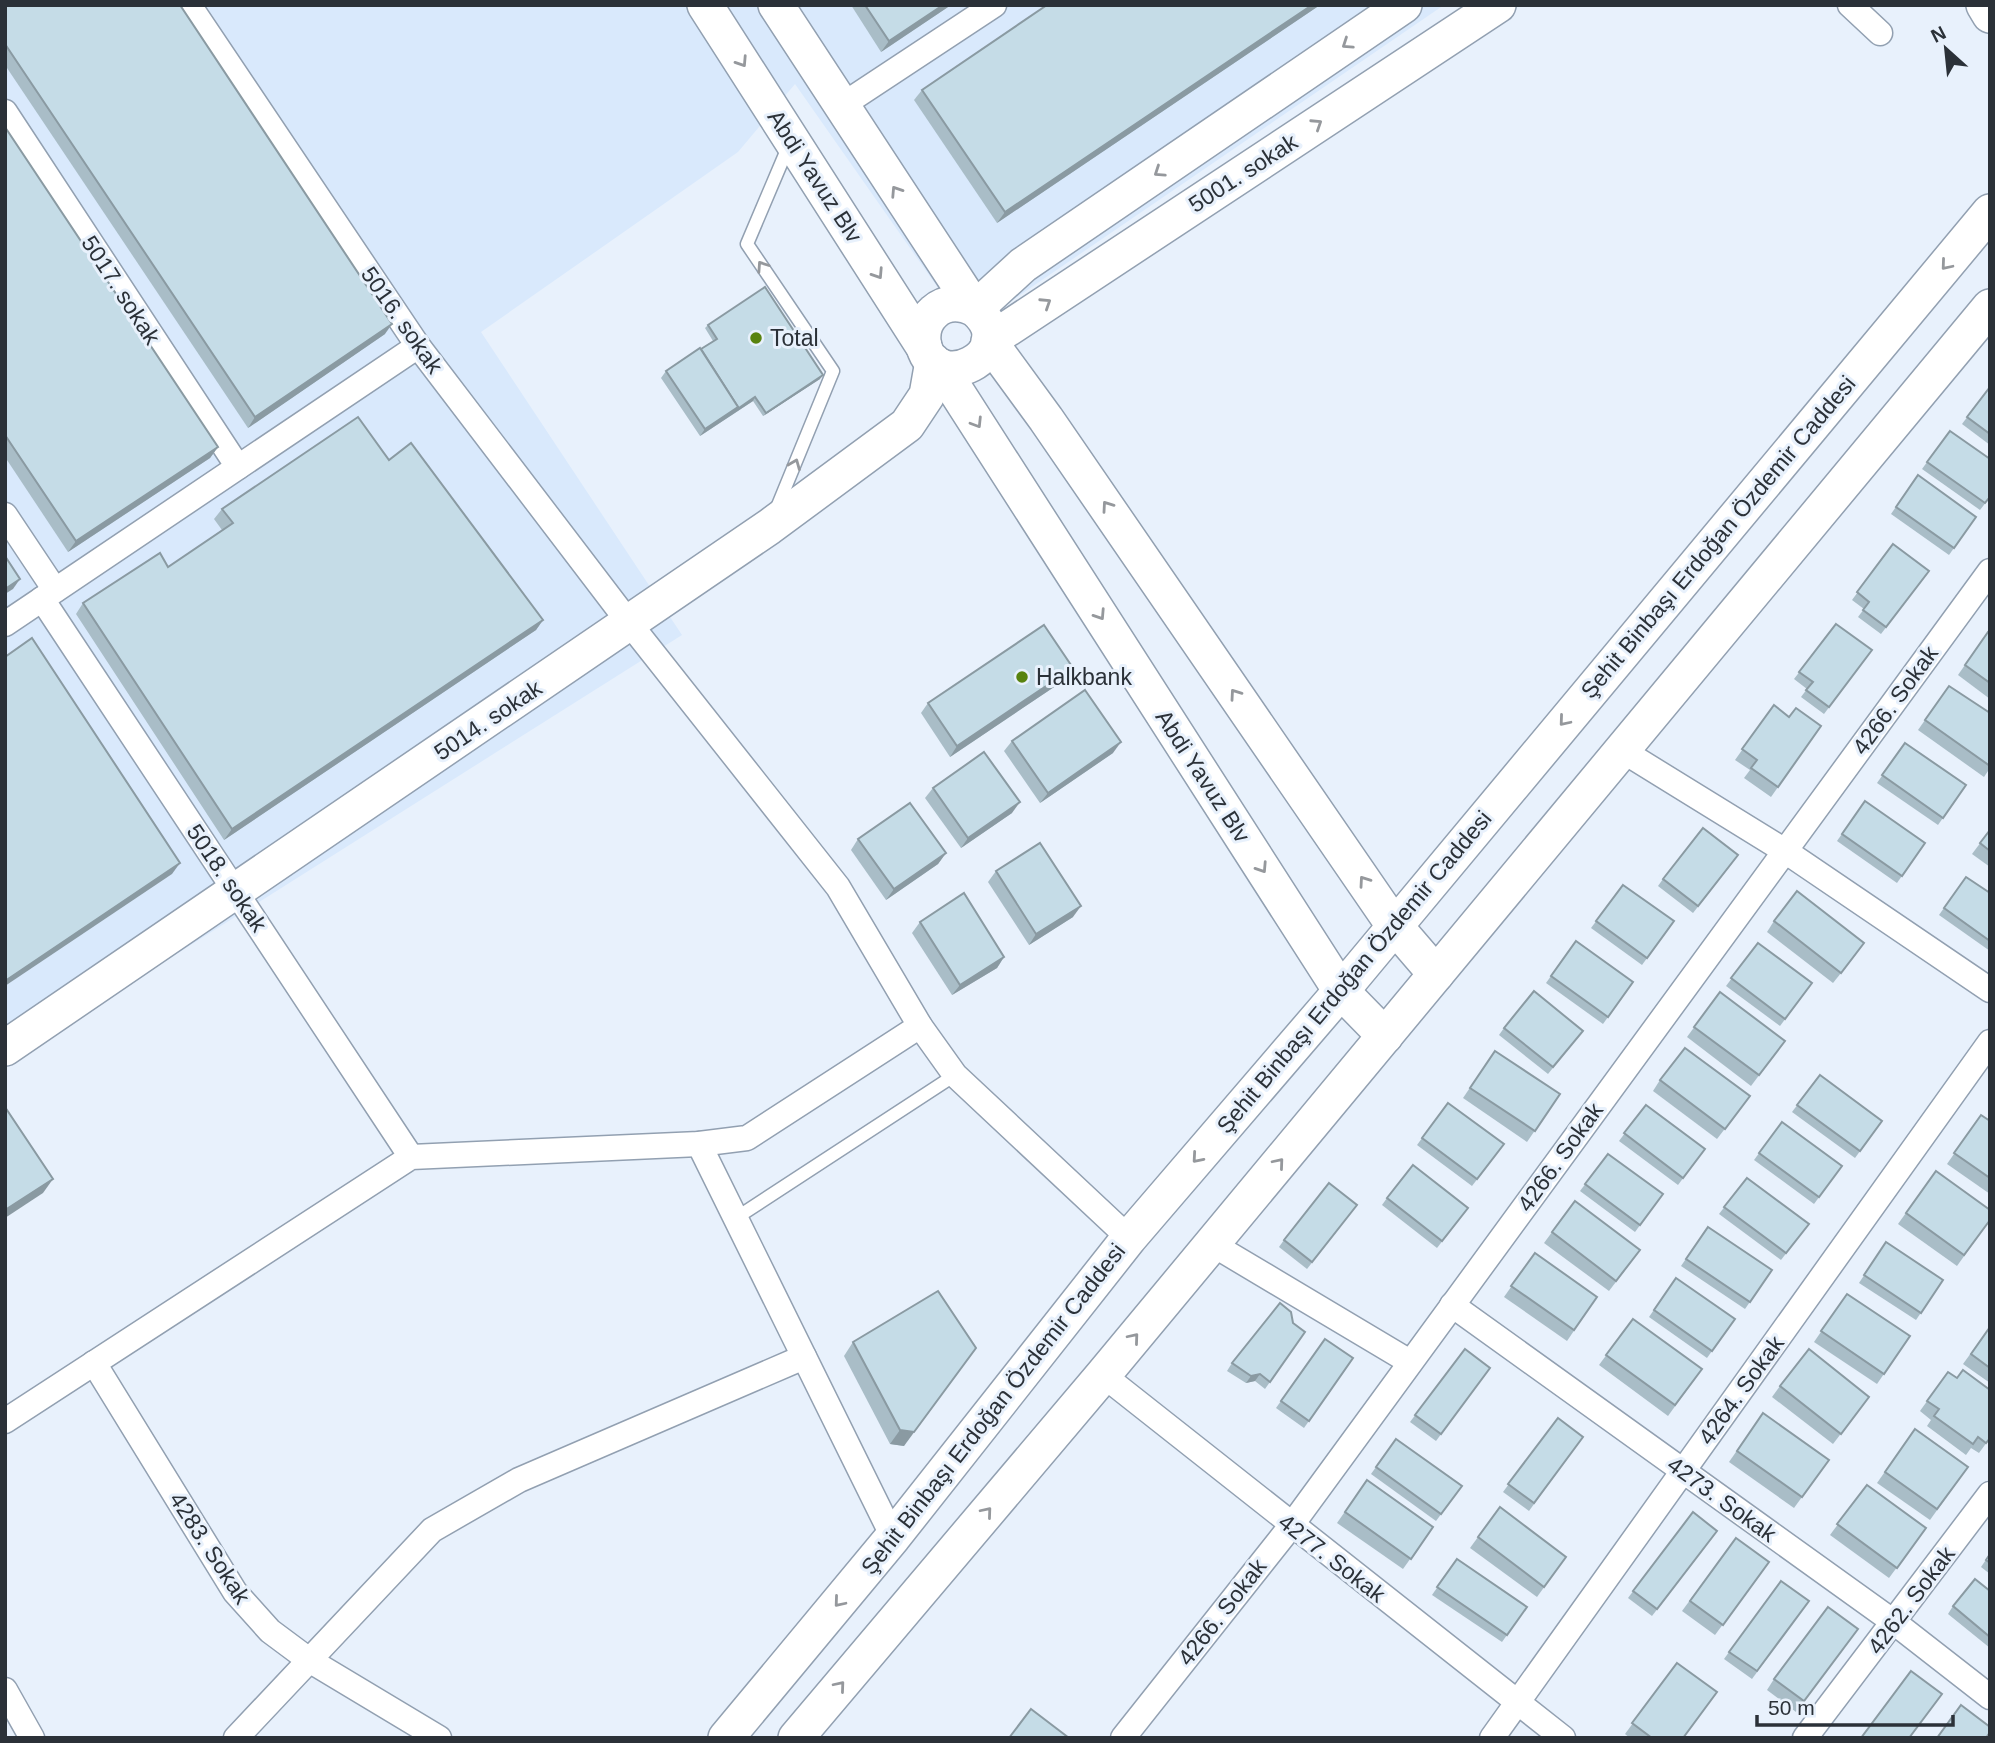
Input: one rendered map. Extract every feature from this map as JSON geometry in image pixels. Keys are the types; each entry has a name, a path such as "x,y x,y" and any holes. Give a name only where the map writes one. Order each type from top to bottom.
{"main road":[{"name":"Abdi Yavuz Blv","path":"705,5 1341,990 1385,1036"},
{"path":"776,5 988,326 989,341 981,358 967,368 958,369 933,358 923,328 940,307 957,303 975,309"},
{"name":"5001. sokak","path":"975,309 1023,265 1404,5"},
{"name":"5001. sokak","path":"989,341 1498,5"},
{"path":"1984,5 1990,15"},
{"name":"Şehit Binbaşı Erdoğan Özdemir Caddesi","path":"726,1738 893,1537 1129,1238 1341,990 1990,212"},
{"path":"796,1738 1104,1375 1990,307"},
{"path":"989,341 1046,419 1394,924 1436,974"},
{"name":"5014. sokak","path":"5,1048 630,624 769,527 907,425 928,395 933,358"}],"street":[{"name":"5016. sokak","path":"189,5 418,346 630,624 838,887 920,1026 955,1074 1129,1238"},
{"path":"841,106 994,5"},
{"path":"1850,5 1880,33"},
{"name":"5017. sokak","path":"5,112 238,467"},
{"path":"5,624 418,346"},
{"name":"5018. sokak","path":"5,515 48,595 236,892 411,1157"},
{"name":"4266. Sokak","path":"1123,1738 1291,1526 1990,571"},
{"path":"1623,751 1785,851 1990,990"},
{"path":"6,1417 411,1157 699,1144 747,1138 920,1026"},
{"name":"4264. Sokak","path":"1492,1738 1990,1042"},
{"path":"699,1144 893,1537"},
{"path":"1212,1244 1410,1362"},
{"name":"4273. Sokak","path":"1452,1305 1895,1623 1990,1697"},
{"path":"236,1738 432,1530 519,1480 804,1357"},
{"name":"4283. Sokak","path":"94,1363 235,1592 270,1631 309,1660 439,1738"},
{"name":"4277. Sokak","path":"1104,1375 1516,1704 1563,1738"},
{"name":"4262. Sokak","path":"1805,1738 1895,1623 1990,1494"},
{"path":"5,1690 32,1738"}],"lane":[{"path":"769,527 834,371 747,244 792,138"},
{"path":"736,1218 955,1074"}],"shaded area":[{"path":"5,5 1444,5 1004,306 943,295 795,84 738,152 481,332 682,635 91,1008 5,1068"}],"building":[{"path":"5,5 180,5 392,324 255,417 5,44"},
{"path":"865,5 943,5 889,41"},
{"path":"1047,5 1312,5 1005,212 922,90"},
{"path":"5,127 218,447 76,541 5,435"},
{"path":"765,287 823,375 766,413 755,397 736,410 738,407 701,349 717,339 708,325"},
{"path":"700,348 738,407 705,429 666,371"},
{"path":"1990,387 1990,434 1967,417"},
{"path":"358,417 389,460 411,443 543,620 232,829 83,603 160,553 168,567 233,523 222,509"},
{"path":"1950,431 1990,459 1990,497 1985,503 1927,462"},
{"path":"1918,475 1976,517 1954,548 1896,507"},
{"path":"1893,544 1929,571 1886,627 1863,610 1869,602 1857,592"},
{"path":"5,556 20,579 5,589"},
{"path":"1836,624 1872,650 1829,707 1806,690 1813,682 1799,672"},
{"path":"1044,625 1073,668 957,746 928,703"},
{"path":"1988,632 1990,633 1990,683 1965,665"},
{"path":"32,638 180,863 5,981 5,657"},
{"path":"1949,686 1990,713 1990,766 1925,720"},
{"path":"1085,690 1121,742 1048,793 1012,741"},
{"path":"1774,705 1789,717 1796,708 1821,726 1778,787 1751,768 1757,760 1742,749"},
{"path":"1905,743 1966,785 1943,818 1882,775"},
{"path":"984,752 1020,802 968,838 933,788"},
{"path":"1865,801 1925,843 1902,876 1842,834"},
{"path":"910,803 946,853 894,889 858,839"},
{"path":"1703,828 1738,855 1698,906 1663,879"},
{"path":"1990,830 1990,851 1980,843"},
{"path":"1040,843 1081,906 1036,934 996,871"},
{"path":"1966,877 1990,893 1990,941 1944,908"},
{"path":"1623,885 1674,921 1647,958 1596,921"},
{"path":"1797,891 1864,943 1841,973 1774,921"},
{"path":"964,893 1004,957 960,985 920,922"},
{"path":"1576,941 1633,982 1608,1017 1551,976"},
{"path":"1758,943 1812,983 1785,1019 1731,978"},
{"path":"1534,991 1583,1031 1553,1067 1504,1028"},
{"path":"1720,992 1785,1041 1759,1075 1694,1027"},
{"path":"1685,1048 1750,1096 1725,1129 1660,1080"},
{"path":"1495,1051 1560,1094 1535,1131 1470,1088"},
{"path":"1820,1075 1882,1121 1860,1151 1797,1105"},
{"path":"1448,1103 1504,1144 1477,1179 1422,1138"},
{"path":"1646,1105 1705,1149 1683,1178 1624,1133"},
{"path":"5,1107 53,1179 5,1210"},
{"path":"1981,1115 1990,1121 1990,1178 1954,1153"},
{"path":"1782,1122 1842,1166 1819,1197 1759,1153"},
{"path":"1608,1154 1663,1194 1640,1225 1585,1184"},
{"path":"1413,1165 1468,1208 1442,1241 1387,1198"},
{"path":"1936,1171 1990,1210 1990,1220 1964,1255 1906,1213"},
{"path":"1747,1178 1809,1224 1786,1253 1724,1207"},
{"path":"1329,1183 1357,1205 1312,1262 1284,1240"},
{"path":"1575,1201 1640,1250 1616,1281 1552,1232"},
{"path":"1708,1227 1772,1270 1750,1302 1686,1259"},
{"path":"1886,1242 1943,1280 1921,1313 1864,1275"},
{"path":"1535,1253 1597,1297 1574,1330 1511,1286"},
{"path":"1676,1278 1735,1319 1712,1351 1654,1310"},
{"path":"938,1291 976,1348 914,1432 900,1430 853,1342"},
{"path":"1847,1294 1910,1336 1884,1374 1821,1331"},
{"path":"1280,1303 1291,1312 1293,1323 1305,1332 1270,1382 1260,1374 1251,1376 1232,1363"},
{"path":"1633,1319 1702,1369 1675,1405 1606,1355"},
{"path":"1990,1327 1990,1368 1971,1354"},
{"path":"1325,1339 1353,1358 1309,1421 1281,1401"},
{"path":"1465,1349 1490,1368 1441,1434 1415,1415"},
{"path":"1809,1349 1869,1397 1841,1434 1780,1386"},
{"path":"1963,1370 1990,1390 1990,1438 1986,1443 1978,1437 1973,1444 1934,1416 1939,1409 1927,1401 1948,1372 1957,1378"},
{"path":"1763,1413 1829,1460 1802,1497 1737,1451"},
{"path":"1558,1418 1583,1437 1534,1503 1508,1484"},
{"path":"1915,1429 1968,1467 1937,1509 1885,1472"},
{"path":"1396,1439 1462,1486 1441,1514 1376,1467"},
{"path":"1367,1480 1433,1527 1411,1559 1345,1512"},
{"path":"1867,1485 1926,1528 1897,1568 1837,1524"},
{"path":"1500,1507 1566,1557 1544,1587 1478,1537"},
{"path":"1693,1512 1717,1531 1657,1609 1633,1591"},
{"path":"1736,1538 1769,1562 1723,1625 1690,1601"},
{"path":"1457,1559 1527,1607 1507,1635 1437,1587"},
{"path":"1975,1579 1990,1591 1990,1637 1953,1606"},
{"path":"1781,1581 1809,1601 1757,1671 1729,1652"},
{"path":"1828,1607 1858,1629 1804,1701 1774,1679"},
{"path":"1677,1663 1717,1692 1683,1738 1652,1738 1632,1723"},
{"path":"1911,1671 1942,1694 1909,1738 1861,1738"},
{"path":"1961,1705 1990,1727 1986,1738 1937,1738"},
{"path":"1031,1709 1069,1738 1009,1738"}],"place":[{"name":"Total","path":"756,338"},
{"name":"Halkbank","path":"1022,677"}]}
